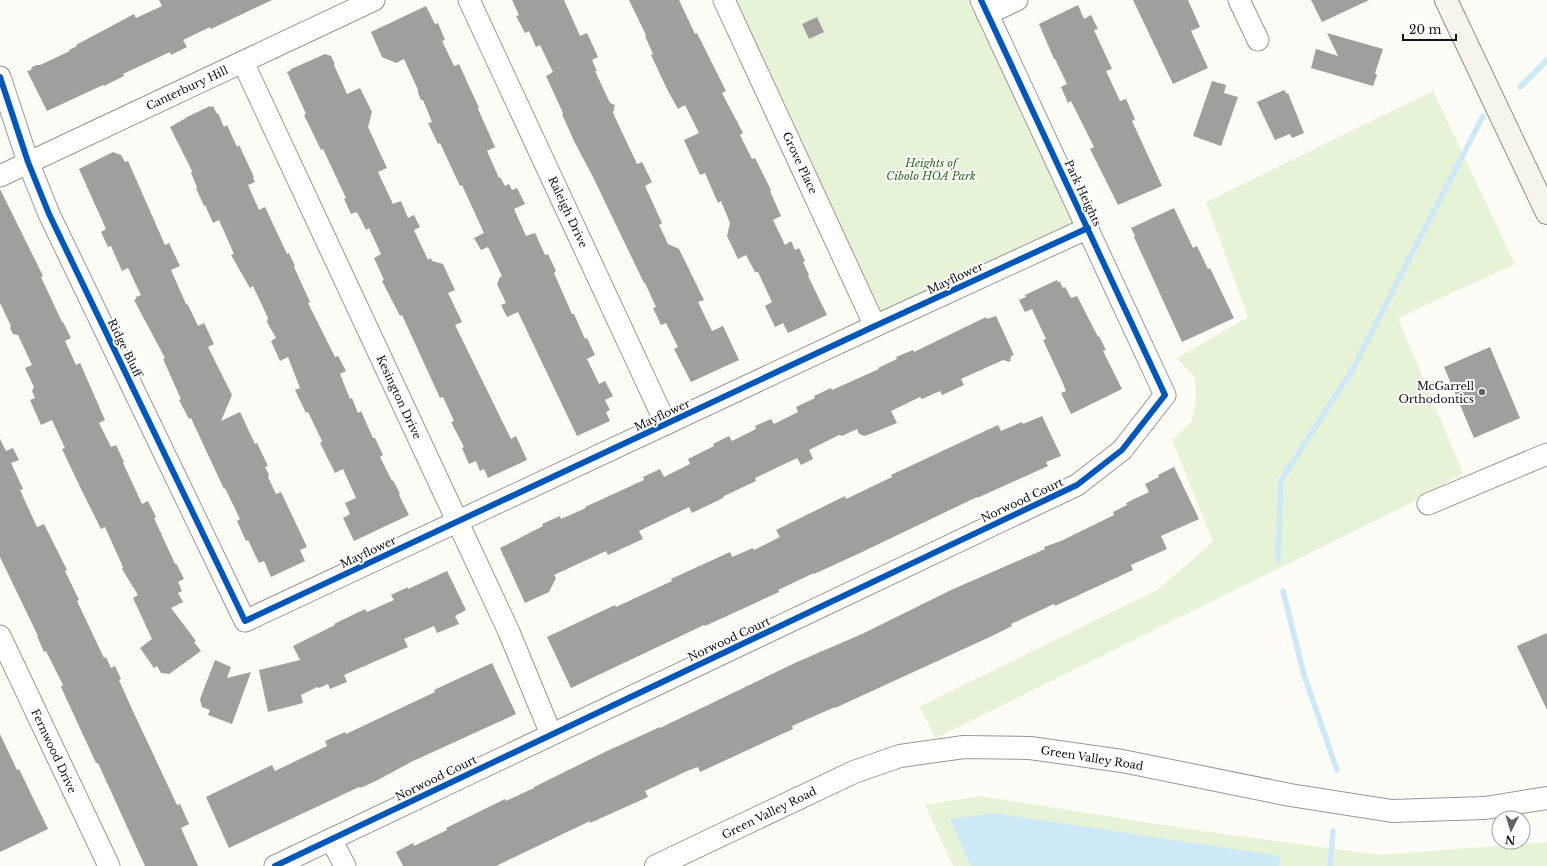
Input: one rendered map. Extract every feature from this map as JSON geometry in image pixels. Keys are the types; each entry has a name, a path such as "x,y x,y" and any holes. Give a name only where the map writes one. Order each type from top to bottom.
{"main road":[{"path":"1446,0 1547,213"}],"street":[{"name":"Canterbury Hill","path":"0,176 374,0"},
{"name":"Raleigh Drive","path":"469,0 666,424"},
{"name":"Grove Place","path":"724,0 875,326"},
{"path":"984,7 1017,0"},
{"path":"1240,0 1258,40"},
{"name":"Park Heights","path":"984,7 1165,395"},
{"name":"Kesington Drive","path":"243,62 509,632 551,734"},
{"name":"Ridge Bluff","path":"0,77 28,162 49,214 245,621"},
{"name":"Mayflower","path":"245,621 1088,228"},
{"name":"Norwood Court","path":"275,866 1077,485 1122,450 1165,395"},
{"path":"1428,504 1547,454"},
{"name":"Fernwood Drive","path":"0,636 109,866"},
{"name":"Green Valley Road","path":"664,864 854,772 900,756 964,747 1030,748 1122,761 1290,795 1392,811 1486,808 1547,798"},
{"path":"331,839 345,866"}],"green space":[{"name":"Heights of Cibolo HOA Park","path":"724,0 980,0 1088,228 875,326"},
{"path":"1433,91 1515,264 1398,318 1463,473 1413,502 936,738 919,707 1157,590 1213,542 1172,440 1192,421 1196,401 1195,378 1177,358 1248,317 1206,202"},
{"path":"979,796 1202,831 1379,855 1491,846 1491,850 1531,850 1531,843 1547,842 1547,866 953,866 925,805"}],"water":[{"path":"994,813 1280,856 1279,866 971,866 950,819"}],"building":[{"path":"159,0 272,0 211,29 210,27 183,40 187,47 171,55 170,52 123,74 124,76 104,86 103,85 47,111 27,71 31,70 32,67 40,65 70,51 69,50 77,46 76,45 134,14 136,18 162,6"},
{"path":"512,0 564,0 580,36 587,33 598,57 592,60 597,71 595,71 610,103 615,105 613,113 637,164 642,162 652,182 645,186 662,223 659,225 668,244 679,249 704,300 698,302 712,331 723,326 739,360 691,382 674,349 678,347 666,323 661,325 653,308 656,307 645,283 574,141 546,76 553,72 540,45 536,47 529,31 525,33 516,16 519,15"},
{"path":"629,0 679,0 695,34 697,33 726,91 722,93 743,133 740,135 752,159 755,158 771,190 770,191 781,216 773,220 785,245 791,241 795,250 799,248 805,261 803,262 809,275 808,276 827,315 788,333 783,323 775,327 765,306 772,302 758,272 755,272 746,255 738,259 727,236 730,223 721,201 718,203 705,173 700,175 684,140 699,133 685,105 678,109 667,89 651,55 653,54 645,36 646,35"},
{"path":"1133,0 1188,0 1200,27 1191,31 1208,68 1173,84"},
{"path":"1311,0 1369,0 1322,22"},
{"path":"1078,5 1084,19 1091,15 1098,29 1094,30 1112,69 1106,71 1120,101 1126,99 1135,119 1132,121 1162,186 1118,205 1090,149 1094,147 1071,101 1068,103 1061,87 1067,84 1054,59 1039,24"},
{"path":"426,6 435,24 438,23 445,40 442,41 454,66 459,64 479,108 478,109 495,147 487,151 499,178 500,177 505,186 509,184 512,190 517,188 525,204 514,209 526,236 535,233 545,255 548,254 556,271 554,273 572,314 574,314 585,339 587,338 595,355 587,359 599,384 605,381 613,396 605,400 610,410 606,412 610,421 577,436 518,312 507,317 501,305 506,303 497,284 502,276 488,247 481,250 474,238 484,233 462,185 460,186 440,143 438,144 428,123 432,122 404,59 396,63 382,57 371,32"},
{"path":"817,17 824,32 809,39 802,24"},
{"path":"1327,33 1383,49 1375,73 1377,75 1373,86 1311,68 1316,49 1338,56"},
{"path":"325,54 331,56 347,94 360,88 372,112 368,127 387,168 378,172 393,204 401,201 408,218 414,215 420,227 414,230 428,260 431,258 432,261 443,264 455,290 448,293 462,322 455,325 511,439 516,436 527,460 488,478 484,469 480,471 476,461 469,464 462,448 464,447 451,422 454,421 443,397 440,398 402,315 400,316 382,281 384,280 374,258 381,254 369,228 366,230 357,212 351,214 344,199 346,198 323,149 321,150 304,115 306,114 287,72"},
{"path":"1212,81 1226,85 1224,93 1238,97 1221,146 1193,136"},
{"path":"1284,90 1287,94 1288,93 1304,133 1292,138 1290,134 1275,140 1257,102"},
{"path":"210,106 213,106 217,114 218,113 224,127 227,125 237,147 239,145 254,177 255,182 248,185 259,210 265,207 287,254 289,253 310,302 308,303 335,357 338,356 346,371 340,374 350,399 352,398 358,413 361,411 373,438 375,438 383,455 380,457 400,494 399,495 409,515 354,541 343,518 350,514 345,503 356,498 343,469 335,473 320,443 322,441 295,390 300,388 288,357 280,361 271,341 276,338 267,322 268,318 253,286 250,288 231,255 234,254 219,220 213,223 205,205 204,206 196,188 197,187 191,173 192,171 170,127"},
{"path":"113,152 121,155 125,162 128,161 165,245 169,243 180,266 171,270 186,304 188,305 198,326 204,323 214,344 208,347 232,395 221,421 240,412 255,444 257,443 268,466 265,467 276,494 281,492 307,547 300,550 305,561 271,577 264,561 259,563 248,540 246,541 237,521 240,519 225,488 224,489 191,418 189,419 179,400 181,399 163,359 165,358 134,300 136,297 141,295 128,268 122,271 111,246 108,247 101,232 106,229 79,169"},
{"path":"0,189 43,276 41,277 71,338 65,341 76,365 80,363 105,420 99,423 111,447 116,445 142,504 148,501 175,564 176,563 184,579 178,582 182,591 178,593 183,602 171,608 196,641 194,642 201,651 169,674 161,673 157,666 154,668 140,648 152,639 133,598 138,595 122,569 123,567 105,527 101,529 81,489 62,449 65,448 52,420 41,425 30,400 35,398 32,391 34,387 25,368 32,365 18,335 13,334 10,328 11,326 0,303"},
{"path":"1174,208 1193,248 1197,246 1208,269 1210,268 1234,318 1182,342 1131,228"},
{"path":"1057,280 1063,288 1065,287 1071,298 1077,296 1106,350 1103,351 1122,389 1071,414 1061,393 1066,391 1043,340 1046,339 1032,309 1025,312 1019,300 1026,297 1025,295"},
{"path":"996,316 1014,355 1011,356 1010,362 1003,360 961,379 964,385 942,395 940,391 922,399 920,397 891,411 897,423 865,436 859,434 857,429 842,436 839,435 809,450 813,459 801,465 797,458 755,478 756,481 692,513 689,507 639,531 643,539 608,555 606,551 554,575 556,578 549,592 525,603 500,548 543,526 542,524 560,516 561,519 586,508 585,507 644,480 643,477 660,469 664,477 690,464 688,459 714,446 713,444 729,436 732,441 756,429 755,426 771,419 774,424 798,412 796,407 815,398 814,396 831,388 832,390 879,369 878,368 897,359 896,357 913,350 914,352 986,317 987,319"},
{"name":"McGarrell Orthodontics","path":"1490,347 1520,418 1474,438 1444,367"},
{"path":"1042,416 1061,456 1046,462 1048,466 977,497 778,590 779,592 705,626 704,625 571,688 547,637 615,605 616,607 672,581 671,579 730,552 732,557 753,548 754,550 780,537 776,530 845,496 846,499 892,477 891,475 998,425 1001,431 1022,422 1023,424"},
{"path":"0,439 6,451 13,448 19,460 11,463 23,489 20,490 37,527 44,524 67,570 65,571 79,600 77,601 104,658 106,657 111,668 115,666 121,679 119,680 131,707 177,805 180,804 189,824 181,828 198,866 145,866 98,763 96,763 61,687 63,685 46,651 44,652 38,636 0,557"},
{"path":"1174,467 1199,519 1161,536 1167,549 1131,565 1133,570 1055,606 1054,604 1011,624 1012,626 992,636 835,708 792,726 793,729 700,772 698,767 687,771 645,791 648,797 590,823 590,821 496,866 403,866 396,852 413,843 414,846 447,830 446,828 505,799 506,801 534,788 607,751 660,728 797,662 862,634 951,590 1045,549 1044,547 1061,541 1114,515 1113,512 1127,505 1126,503 1149,492 1145,484"},
{"path":"447,571 466,610 455,616 459,624 437,633 434,626 404,639 408,647 344,675 347,682 330,689 328,684 319,688 317,687 301,695 303,703 268,712 259,670 300,660 293,646 365,609 367,612 394,600 391,595"},
{"path":"1547,633 1547,710 1517,646"},
{"path":"215,660 231,667 227,678 251,672 232,724 208,715 210,710 202,707 200,699"},
{"path":"492,663 516,714 411,762 376,781 360,788 359,787 229,848 206,797 272,765 275,771 327,746 325,741 345,732 346,734"},
{"path":"0,734 48,829 0,852"}],"waterway":[{"path":"1520,87 1547,60"},
{"path":"1278,560 1281,480 1351,372 1483,116"},
{"path":"1283,591 1304,675 1337,770"},
{"path":"1330,866 1333,831"}],"cycle path":[{"path":"275,866 1077,485 1122,450 1165,395 981,0"},
{"path":"0,77 28,162 49,214 245,621 1088,228"}],"place":[{"name":"McGarrell Orthodontics","path":"1482,392"}]}
